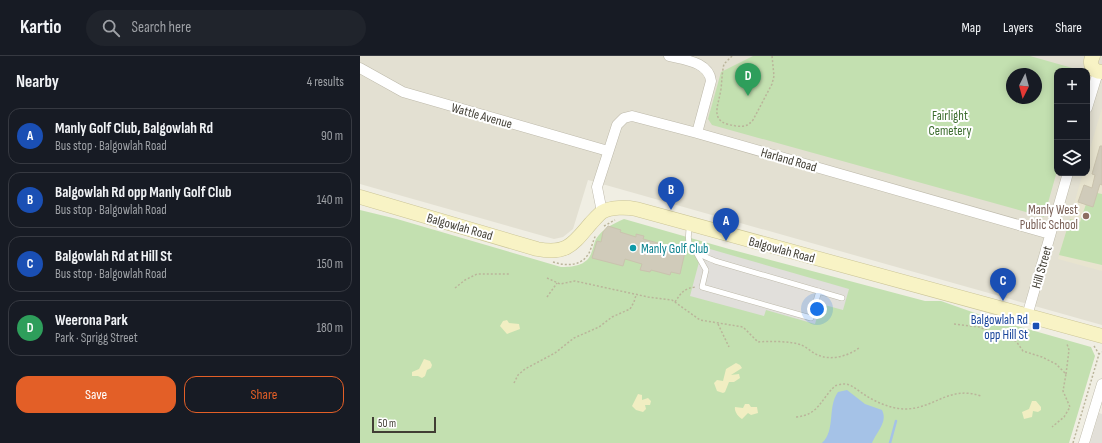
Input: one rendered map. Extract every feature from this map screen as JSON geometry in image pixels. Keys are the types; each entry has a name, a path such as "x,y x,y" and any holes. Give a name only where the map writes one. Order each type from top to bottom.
{"street":[{"path":"669,56 697,64 708,71 711,81 697,133"},
{"path":"1088,57 1093,68 1100,72 1088,104"},
{"name":"Wattle Avenue","path":"360,68 403,92 608,151"},
{"name":"Harland Road","path":"602,212 597,187 616,125 627,117 639,117 1050,234"},
{"name":"Hill Street","path":"1027,316 1067,176"},
{"name":"Balgowlah Road","path":"360,197 548,251 565,249 573,244 602,212 629,208 1027,316 1098,341"},
{"path":"1084,443 1102,384"}],"lane":[{"path":"690,224 687,239 690,247 696,253 706,270 702,287 812,318 819,291"},
{"path":"696,253 715,261 842,298"}],"path":[{"path":"732,56 724,64 721,90 716,112 718,118 726,124 743,127 748,125 752,120 772,84 774,76 772,56"},
{"path":"455,288 465,280 478,274 510,274"},
{"path":"547,278 557,283 575,281 636,295 672,300 700,320 718,324 733,324 743,327 758,342 773,341 801,345 818,355 827,357 846,356 859,348"},
{"path":"547,297 557,283"},
{"path":"675,302 682,292 688,288 702,287"},
{"path":"514,383 518,375 525,369 555,353 574,338 599,327 612,317 630,309 636,295"},
{"path":"718,324 729,347"},
{"path":"954,324 978,327 989,331 998,338 1016,341 1023,351 1042,357 1056,364 1066,374"},
{"path":"1073,443 1099,354 1098,341"},
{"path":"1052,427 1064,417 1070,407 1063,391 1069,350 1067,344"},
{"path":"796,417 807,416 815,411 835,386 844,384 854,387 876,401 890,407 905,409 917,407 960,392 972,393 981,396"}],"shaded area":[{"path":"360,56 1102,56 1102,325 588,180 573,229 563,237 554,239 360,184"},
{"name":"Manly West Public School","path":"1102,108 1102,271 1058,259 1082,176 1090,176 1090,149"},
{"path":"703,247 849,289 843,310 821,304 815,324 766,310 764,316 690,296"},
{"path":"1099,413 1102,414 1102,443 1090,443"}],"green space":[{"name":"Fairlight Cemetery","path":"753,56 1030,56 1072,68 1054,68 1054,176 1056,176 1044,217 712,125 708,119 721,72"},
{"path":"1097,193 1102,194 1102,265 1059,255 1070,219 1080,222 1086,204 1093,206"},
{"name":"Manly Golf Club","path":"360,210 397,219 561,267 574,266 586,261 591,254 595,241 599,235 608,227 624,219 729,249 925,301 941,301 992,319 1091,347 1095,356 1069,443 360,443"}],"sand":[{"path":"507,320 509,323 519,324 520,329 507,334 500,326 503,321"},
{"path":"424,359 430,361 432,365 431,368 427,370 425,376 422,378 412,376 412,372 419,369"},
{"path":"736,363 742,368 731,375 739,374 740,378 734,382 729,382 725,392 723,393 717,391 714,383 717,380 723,381 726,369"},
{"path":"638,394 642,395 642,400 648,398 651,401 650,405 645,405 646,409 643,412 636,410 632,406"},
{"path":"1032,401 1036,401 1041,407 1041,410 1038,412 1033,411 1032,417 1024,419 1022,412 1029,409"},
{"path":"745,404 749,404 751,407 757,407 758,413 751,415 748,413 742,419 736,412 735,407 743,408"}],"water":[{"path":"847,390 865,404 882,410 884,419 883,423 872,443 822,443 829,432 835,398 838,392"}],"building":[{"path":"1100,146 1102,146 1102,185 1100,184 1093,207 1078,202 1084,185 1092,188 1095,175 1092,174"},
{"name":"Manly Golf Club","path":"608,226 636,237 636,234 644,236 643,239 658,243 658,245 685,252 680,274 671,272 670,275 651,270 650,272 640,270 642,264 625,259 623,266 592,258 597,241 601,242 603,232"}],"waterway":[{"path":"890,443 896,421"}],"place":[{"name":"Weerona Park","path":"748,96"},
{"name":"Balgowlah Rd opp Manly Golf Club","path":"671,210"},
{"name":"Manly West Public School","path":"1086,216"},
{"name":"Manly Golf Club, Balgowlah Rd","path":"726,241"},
{"name":"Manly Golf Club","path":"633,248"},
{"name":"Balgowlah Rd at Hill St","path":"1003,301"},
{"name":"Balgowlah Rd opp Hill St","path":"1036,326"}]}
